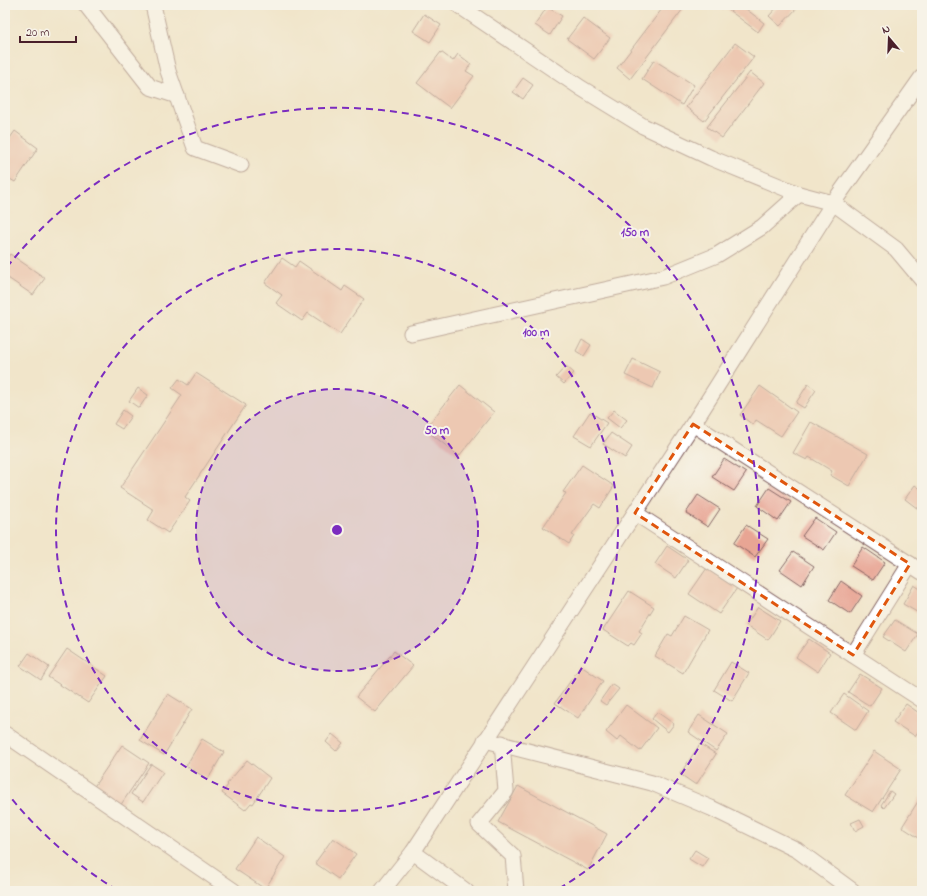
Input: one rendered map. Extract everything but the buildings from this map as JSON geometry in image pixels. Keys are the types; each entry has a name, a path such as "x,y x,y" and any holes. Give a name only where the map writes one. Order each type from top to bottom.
{"street":[{"path":"86,5 150,87 177,96"},
{"path":"153,5 168,71 195,148 241,165"},
{"path":"458,5 581,88 644,126 711,158 799,194 833,203 896,249 922,280"},
{"path":"382,891 413,852 693,424 833,203 922,78"},
{"path":"411,333 663,277 717,256 762,227 799,194"},
{"path":"693,424 916,568 853,654"},
{"path":"635,513 922,700"},
{"path":"5,734 234,891"},
{"path":"485,740 502,743 652,784 711,808 797,850 853,891"},
{"path":"502,743 506,791 479,824 513,856 516,891"},
{"path":"413,852 466,891"}],"highlighted area":[{"path":"693,424 910,564 853,655 635,513"}]}
